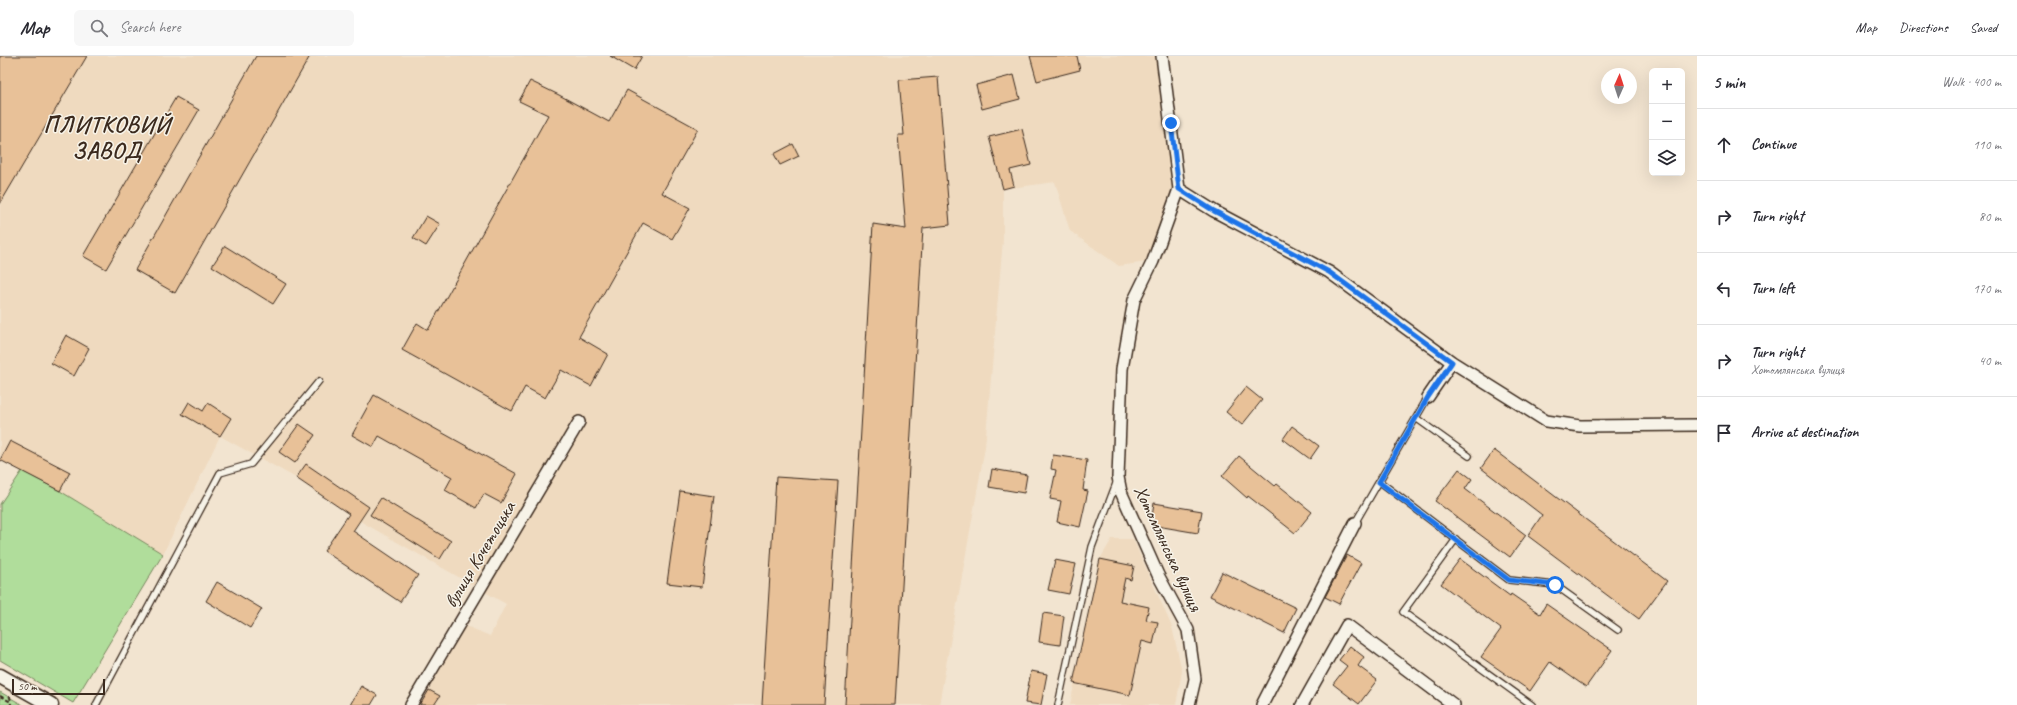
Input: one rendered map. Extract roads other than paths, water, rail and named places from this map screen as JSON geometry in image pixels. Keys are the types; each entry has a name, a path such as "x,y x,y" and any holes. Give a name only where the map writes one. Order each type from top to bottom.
{"street":[{"name":"Хотомлянська вулиця","path":"1162,56 1179,189 1153,260 1134,300 1122,369 1118,477 1121,492 1158,575 1188,630 1195,679 1189,705"},
{"path":"1179,189 1214,211 1329,272 1452,362 1546,421 1580,426 1697,426"},
{"path":"1428,397 1452,362"},
{"name":"вулиця Кочетоцька","path":"411,705 579,422"},
{"path":"1262,705 1355,524"},
{"path":"1302,705 1347,626 1454,705"},
{"path":"0,676 50,705"}],"lane":[{"path":"96,705 220,473 251,464 319,381"},
{"path":"1355,524 1428,397"},
{"path":"1416,418 1469,456"},
{"path":"1058,705 1092,546 1118,477"},
{"path":"1379,482 1509,580 1555,585 1618,630"},
{"path":"1456,539 1403,612 1532,705"}],"district":[{"name":"ПЛИТКОВИЙ ЗАВОД","path":"107,137"}]}
